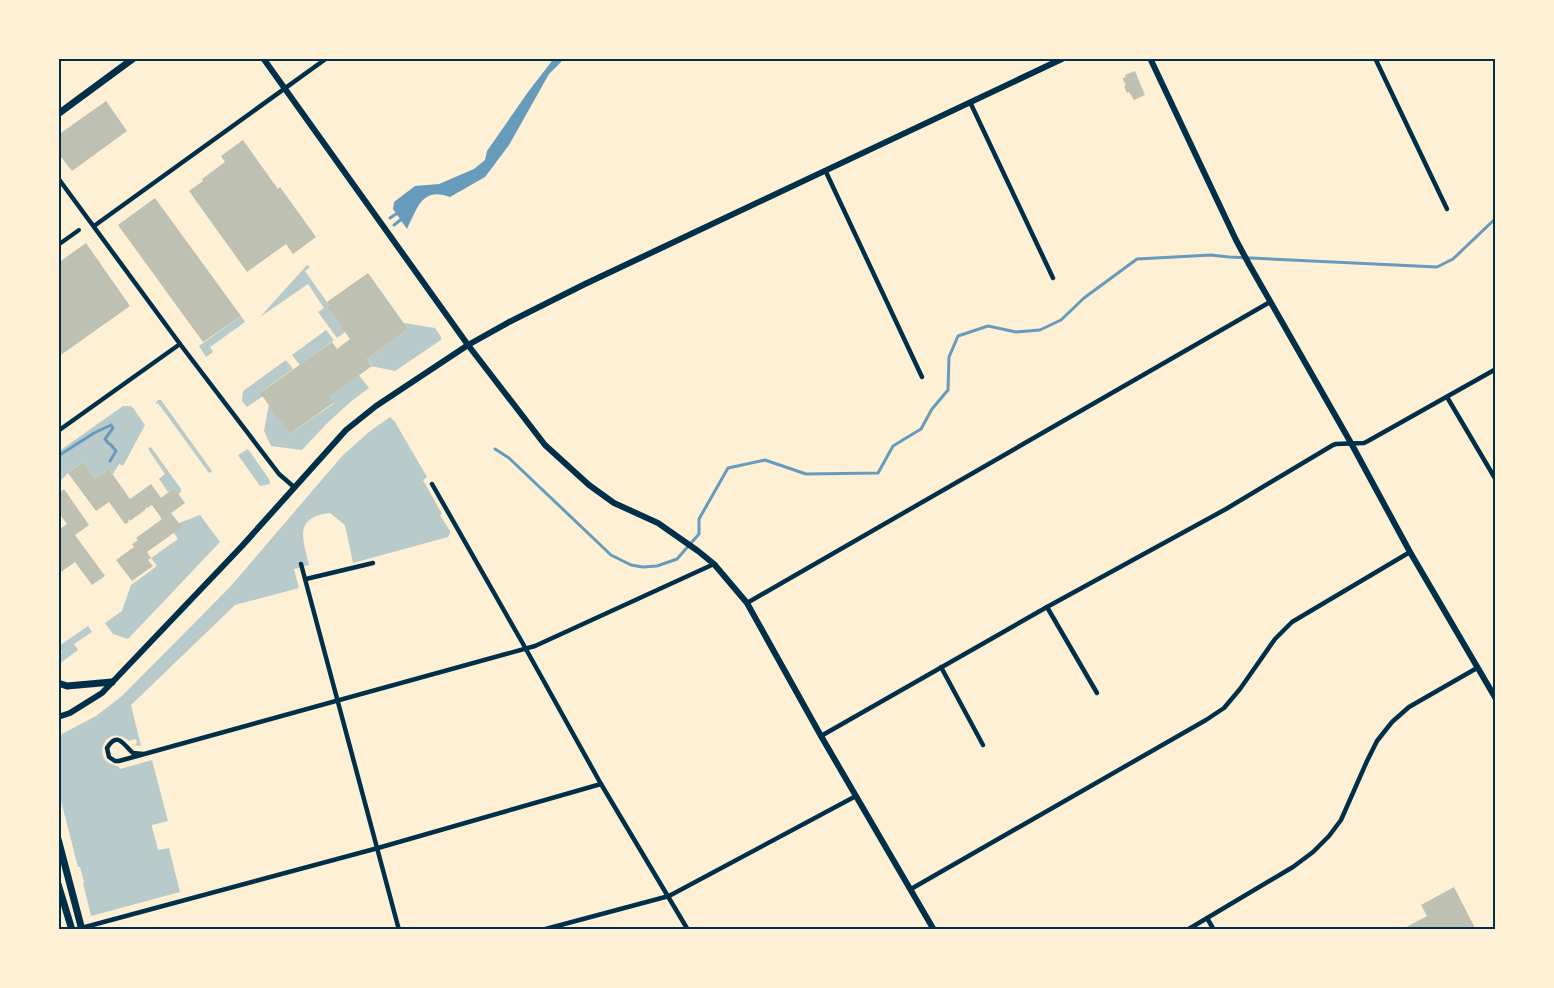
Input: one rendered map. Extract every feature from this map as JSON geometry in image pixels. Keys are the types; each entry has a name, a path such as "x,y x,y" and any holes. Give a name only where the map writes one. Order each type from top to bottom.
{"main road":[{"path":"58,114 134,58"},
{"path":"58,683 67,686 112,682"},
{"path":"58,839 77,929"},
{"path":"58,884 77,929"}],"street":[{"path":"263,58 468,345 545,445 589,485 614,503 658,523 698,551 714,564 747,603 934,930"},
{"path":"94,226 327,58"},
{"path":"58,717 70,713 102,693 242,546 346,430 376,406 468,345 585,284 1064,58"},
{"path":"1150,58 1250,267 1351,443 1410,552 1496,699"},
{"path":"1376,58 1447,209"},
{"path":"970,102 1053,278"},
{"path":"826,172 922,377"},
{"path":"58,178 281,477 294,487"},
{"path":"58,245 79,230"},
{"path":"747,603 1270,302"},
{"path":"58,432 180,344"},
{"path":"821,736 1047,607 1226,509 1333,445 1364,443 1496,369"},
{"path":"1447,397 1496,480"},
{"path":"432,484 601,784 688,930"},
{"path":"911,889 1224,708 1275,639 1292,622 1410,552"},
{"path":"306,579 373,562"},
{"path":"301,564 399,930"},
{"path":"143,754 133,753 121,740 111,742 107,748 109,758 115,761 143,754 535,646 714,564"},
{"path":"1047,607 1097,693"},
{"path":"941,667 983,745"},
{"path":"1186,930 1293,867 1313,852 1341,820 1366,761 1377,741 1392,722 1409,707 1477,668"},
{"path":"77,929 378,848 601,784"},
{"path":"542,930 669,896 856,796"},
{"path":"1207,918 1214,930"}],"shaded area":[{"path":"307,265 310,267 305,271 345,332 337,338 318,312 324,308 308,284 260,317"},
{"path":"241,316 245,322 210,347 213,352 206,357 199,346"},
{"path":"404,323 435,328 441,340 395,371 371,366 367,359 408,329"},
{"path":"326,330 334,340 300,365 292,355"},
{"path":"286,360 293,369 261,392 263,396 247,407 242,401 243,391"},
{"path":"359,375 369,388 334,417 302,450 271,446 264,431 269,404 290,434 333,404 329,397"},
{"path":"161,400 212,471 209,473 158,403 155,404"},
{"path":"123,406 131,406 145,425 123,466 119,464 113,474 109,469 95,479 83,462 59,482 58,452"},
{"path":"390,417 427,477 423,480 450,534 448,537 353,563 345,525 330,513 310,519 303,531 309,565 294,569 299,588 235,605 131,705 141,746 135,745 136,739 129,741 121,736 113,736 104,744 102,751 109,763 120,769 152,760 168,821 152,825 152,827 158,850 169,848 180,892 91,916 59,793 58,736 96,716 122,696 230,587 343,455"},
{"path":"151,447 181,489 178,494 174,488 168,492 159,479 165,474 148,449"},
{"path":"248,449 269,479 270,484 260,486 238,455"},
{"path":"200,515 220,542 128,639 113,634 105,623 122,611 131,585 157,566 151,558 178,539 174,533 179,523"},
{"path":"88,626 92,632 74,644 78,650 59,664 59,655 62,652 59,646"}],"water":[{"path":"556,59 564,59 549,74 509,145 485,177 450,197 433,195 427,197 418,207 407,229 393,209 394,202 415,186 439,184 474,169 485,160 487,151 528,92"}],"building":[{"path":"1135,71 1145,95 1134,100 1129,92 1127,93 1123,80 1124,77 1126,78 1125,75"},
{"path":"106,101 127,131 72,171 58,153 58,135"},
{"path":"243,140 316,237 293,254 286,244 247,272 189,191 225,162 221,156"},
{"path":"155,198 241,316 203,342 118,225"},
{"path":"86,243 130,306 58,357 58,263"},
{"path":"368,273 408,329 367,359 372,366 329,397 333,403 290,434 260,393 332,342 337,349 350,339 327,307 329,305 327,302"},
{"path":"83,462 95,479 109,469 130,499 151,484 161,498 174,488 185,503 171,513 182,527 147,552 151,558 148,560 153,566 132,581 116,560 134,547 132,544 138,540 136,538 162,519 152,505 125,524 109,502 96,511 68,473"},
{"path":"64,489 89,525 75,535 105,576 92,585 75,562 58,574 58,530 67,524 58,512 58,494"},
{"path":"1454,887 1476,930 1401,930 1427,916 1421,905"}],"waterway":[{"path":"390,218 399,212"},
{"path":"394,225 403,218"},
{"path":"495,449 509,458 611,555 631,565 657,566 677,559 699,534 699,519 728,468 765,460 806,474 878,473 893,446 921,429 932,409 948,390 949,357 958,336 988,326 1016,332 1040,330 1061,320 1084,298 1137,259 1211,255 1437,267 1453,259 1496,218"},
{"path":"58,456 111,425 113,428 105,439 108,443"},
{"path":"110,444 116,451 110,461"}]}
